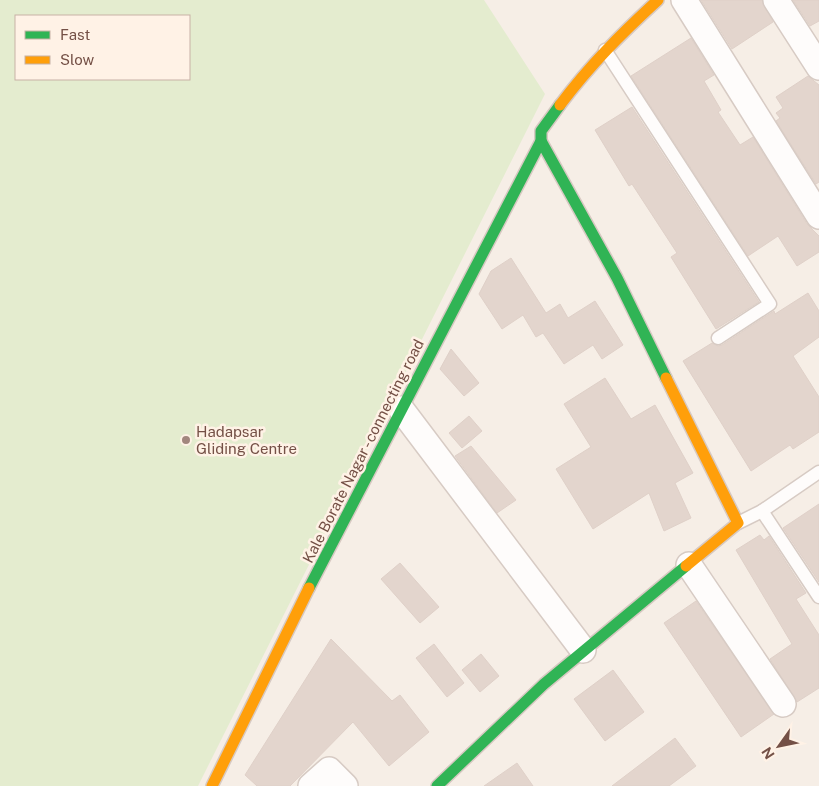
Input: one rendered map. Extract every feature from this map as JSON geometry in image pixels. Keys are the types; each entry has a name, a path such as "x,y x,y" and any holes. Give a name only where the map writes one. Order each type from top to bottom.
{"street":[{"name":"Kale Borate Nagar - connecting road","path":"212,786 290,623 541,136 586,71 605,50 658,0"},
{"path":"684,0 819,216"},
{"path":"776,0 819,67"},
{"path":"438,786 503,720 583,650 738,523 617,278 541,136"},
{"path":"401,409 583,650"},
{"path":"689,565 783,704"},
{"path":"311,786 329,770 345,786"}],"lane":[{"path":"605,50 770,304 718,338"},
{"path":"738,523 762,511 819,472"},
{"path":"762,511 819,597"}],"green space":[{"name":"Hadapsar Gliding Centre","path":"0,0 484,0 545,94 198,786 0,786"}],"building":[{"path":"701,0 762,0 773,22 732,49"},
{"path":"793,0 819,0 819,21 810,26"},
{"path":"691,38 714,75 704,81 721,110 718,112 740,145 753,137 807,224 819,236 819,252 797,266 778,236 748,256 631,76"},
{"path":"808,76 819,85 819,182 816,184 776,121 780,118 776,113 783,108 776,97"},
{"path":"632,107 759,302 716,329 671,257 677,253 632,184 629,186 595,130"},
{"path":"511,258 546,313 560,304 568,318 595,301 623,345 602,359 593,345 564,364 543,333 536,337 523,315 502,329 479,294 491,271"},
{"path":"808,293 819,311 819,337 793,356 819,397 819,432 793,449 790,445 751,471 683,361 712,343 718,346 722,345 774,311 775,314"},
{"path":"451,349 479,383 464,396 440,369"},
{"path":"605,378 631,419 655,405 693,473 675,483 691,518 664,531 649,493 593,529 556,469 591,447 564,404"},
{"path":"469,416 482,431 462,448 449,433"},
{"path":"471,446 516,500 497,513 455,456"},
{"path":"819,504 819,582 783,528"},
{"path":"760,535 764,540 769,536 806,593 796,599 819,635 819,688 797,702 770,659 792,644 736,550"},
{"path":"400,563 439,607 420,623 381,579"},
{"path":"696,601 774,714 741,737 664,623"},
{"path":"331,639 392,701 400,695 429,732 389,766 353,722 290,786 257,786 245,775"},
{"path":"434,644 464,683 447,697 416,658"},
{"path":"481,654 499,676 480,692 462,670"},
{"path":"613,670 644,712 605,741 574,699"},
{"path":"675,738 696,766 669,786 612,786"},
{"path":"517,763 533,786 484,786"}],"traffic: fast":[{"path":"309,588 541,141 541,131 560,105"},
{"path":"541,141 617,278 666,378"},
{"path":"437,786 544,684 686,566"}],"traffic: slow":[{"path":"560,105 606,50 658,0"},
{"path":"666,378 738,523 686,566"},
{"path":"212,786 309,588"}],"place":[{"name":"Hadapsar Gliding Centre","path":"186,440"}]}
